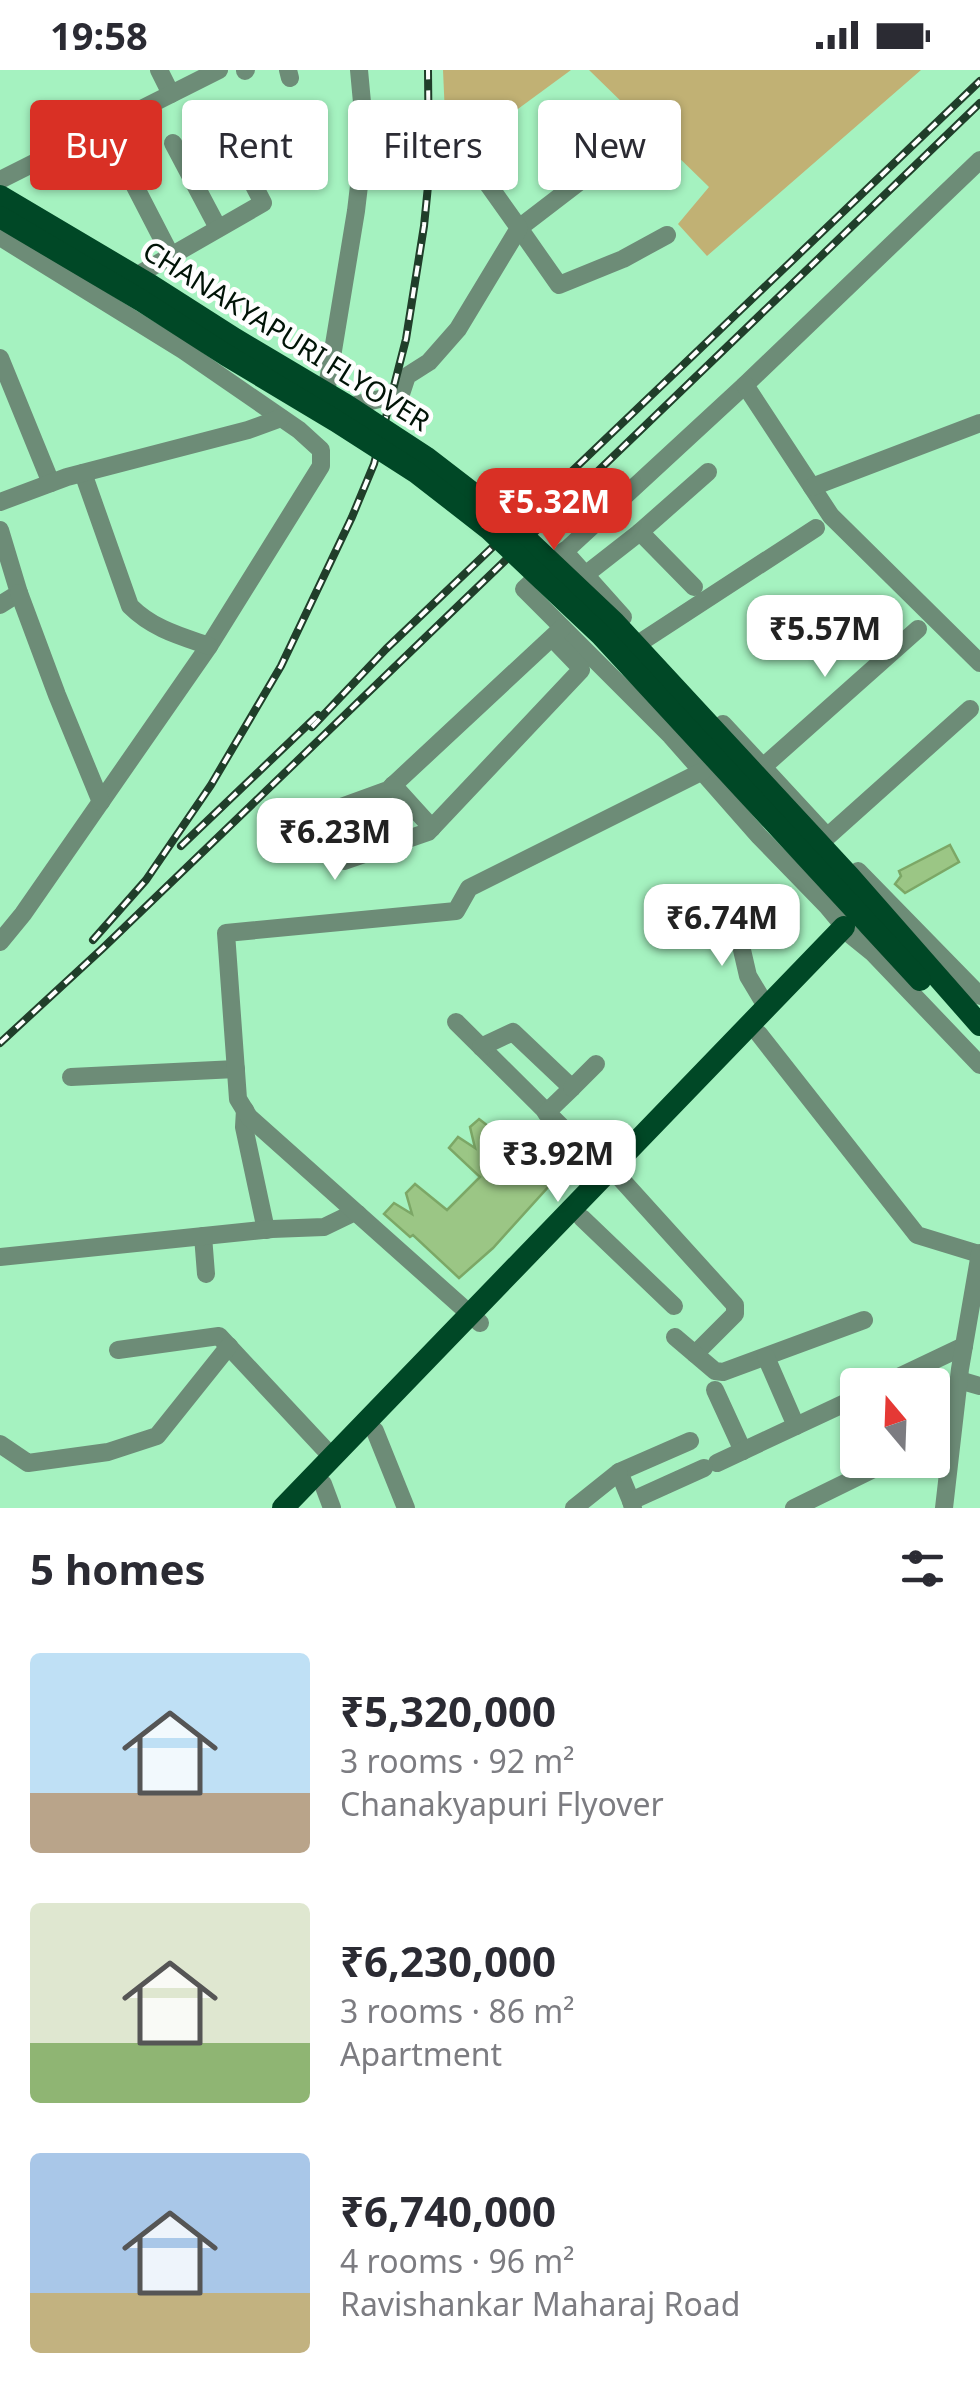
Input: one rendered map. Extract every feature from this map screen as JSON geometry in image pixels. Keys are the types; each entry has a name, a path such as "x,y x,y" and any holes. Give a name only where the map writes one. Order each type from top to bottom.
{"main road":[{"name":"CHANAKYAPURI FLYOVER","path":"0,196 346,405 427,458 501,515 614,622 850,877 980,1025"},
{"name":"CHANAKYAPURI FLYOVER","path":"0,217 336,421 416,473 489,529 601,635 980,1045"},
{"path":"475,1319 582,1218 614,1176 766,1006 848,932"},
{"path":"300,1508 370,1427 614,1176 759,1034 848,932"},
{"path":"283,1508 332,1457 370,1427"}],"street":[{"path":"159,70 171,94"},
{"path":"0,182 220,70"},
{"path":"327,386 365,135 360,70"},
{"path":"174,143 218,228"},
{"path":"557,633 388,790 332,810 344,861 428,832 581,670 557,633 524,589 980,160"},
{"path":"0,182 358,404"},
{"path":"137,190 170,256"},
{"path":"142,272 262,202 256,190"},
{"path":"492,190 558,285 623,259 667,235"},
{"path":"0,942 208,646 322,466 321,450 358,404 401,394 407,376 429,362 458,328 519,228 569,190"},
{"path":"0,237 183,350 282,418 321,450"},
{"path":"0,358 7,393 52,483"},
{"path":"744,384 831,516 980,664"},
{"path":"0,502 83,473 282,418"},
{"path":"812,487 980,423"},
{"path":"585,575 708,472"},
{"path":"83,473 130,606 160,629 208,646"},
{"path":"644,640 816,528"},
{"path":"0,530 57,694 101,802"},
{"path":"640,532 694,587"},
{"path":"564,552 867,881 980,996"},
{"path":"0,605 20,592"},
{"path":"764,766 918,629"},
{"path":"557,633 703,771 848,932 873,952 980,1065"},
{"path":"828,837 970,709"},
{"path":"475,1319 245,1110 238,1099 226,933 456,911 469,888 703,771"},
{"path":"393,785 432,828"},
{"path":"848,932 864,905 867,881"},
{"path":"733,911 748,976 766,1006"},
{"path":"848,932 876,916 901,913"},
{"path":"456,1022 546,1114 614,1176 735,1305 735,1314 695,1354"},
{"path":"481,1047 513,1032 518,1034 572,1088"},
{"path":"759,1034 917,1235 980,1253 970,1335 950,1413"},
{"path":"546,1114 596,1064"},
{"path":"72,1077 236,1069"},
{"path":"245,1110 244,1127 266,1230"},
{"path":"0,1257 324,1227 358,1214"},
{"path":"582,1218 674,1306"},
{"path":"203,1236 206,1274"},
{"path":"675,1337 715,1371 723,1372 864,1320"},
{"path":"912,1368 970,1335"},
{"path":"118,1350 220,1336 332,1457"},
{"path":"0,1444 28,1462 108,1452 157,1436 229,1346"},
{"path":"766,1357 796,1426"},
{"path":"958,1380 980,1386"},
{"path":"715,1390 743,1451"},
{"path":"619,1472 632,1504 840,1405"},
{"path":"370,1427 406,1508"},
{"path":"574,1508 619,1472 690,1441"},
{"path":"794,1508 855,1478"},
{"path":"943,1478 944,1508"},
{"path":"323,1484 332,1508"}],"shaded area":[{"path":"443,70 571,70 518,109 518,100 444,100"},
{"path":"589,70 921,70 707,256 678,224 709,187 681,160 681,100 620,100"}],"building":[{"path":"950,845 959,862 905,893 895,884 901,876 899,871"},
{"path":"479,1119 506,1140 504,1143 521,1159 532,1164 530,1169 549,1186 493,1248 459,1278 384,1214 394,1203 412,1214 406,1193 415,1184 447,1210 480,1177 449,1148 458,1137 475,1148 470,1127"}],"railway":[{"path":"93,940 146,880 211,785 281,666 374,464 406,339 424,226 429,176 428,70"},
{"path":"312,727 386,649 980,81"},
{"path":"0,1043 980,103"},
{"path":"181,846 318,715"}]}
